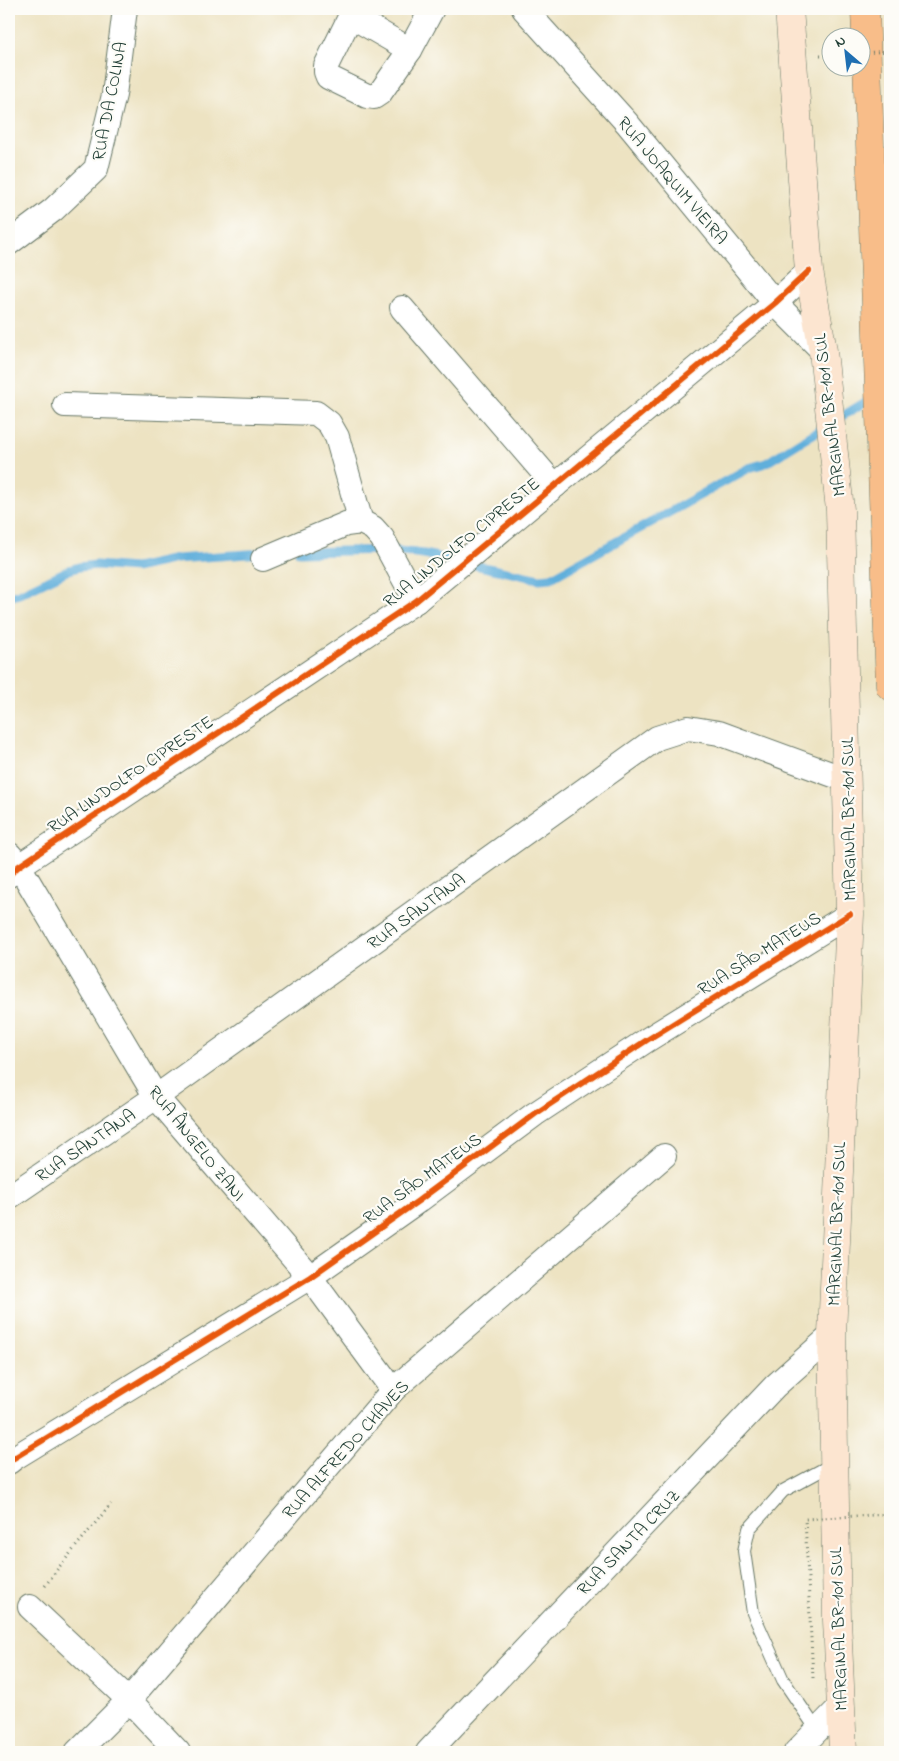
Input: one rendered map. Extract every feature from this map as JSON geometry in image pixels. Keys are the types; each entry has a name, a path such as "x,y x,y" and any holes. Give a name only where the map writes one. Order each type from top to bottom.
{"highway":[{"path":"865,9 890,686"}],"main road":[{"name":"MARGINAL BR-101 SUL","path":"789,9 809,271 823,351 840,510 850,914 832,1335 837,1620 843,1752"}],"street":[{"name":"RUA DA COLINA","path":"9,243 53,210 96,169 114,95 125,9"},
{"path":"410,50 352,12 326,66 326,72 328,77 367,96 374,97 380,93 410,50 432,9"},
{"name":"RUA JOAQUIM VIEIRA","path":"524,9 627,123 774,303 823,351"},
{"name":"RUA LINDOLFO CIPRESTE","path":"12,865 416,601 774,303 809,271"},
{"path":"402,308 555,486"},
{"path":"65,405 316,414 329,422 337,437 361,522"},
{"path":"263,559 346,524 361,522 373,528 382,538 416,601"},
{"name":"RUA SANTANA","path":"9,1197 156,1098 657,738 688,728 719,733 847,780"},
{"name":"RUA ÂNGELO ZANI","path":"12,865 156,1098 310,1277 393,1390"},
{"name":"RUA SÃO MATEUS","path":"9,1462 310,1277 418,1201 534,1114 647,1040 850,914"},
{"name":"RUA ALFREDO CHAVES","path":"77,1752 128,1700 393,1390 664,1156"},
{"name":"RUA SANTA CRUZ","path":"428,1752 775,1386 832,1335"},
{"path":"30,1607 128,1700 178,1752"},
{"path":"796,1752 841,1706"}],"lane":[{"path":"817,1730 783,1680 753,1613 744,1551 749,1528 783,1491 833,1464"}],"path":[{"path":"872,53 890,52"},
{"path":"30,1607 59,1567 111,1504"},
{"path":"813,1678 805,1519 890,1514"}],"waterway":[{"path":"299,552 390,550 424,554 539,579 551,578 749,468 766,463 875,396"},
{"path":"9,597 79,567 96,565 135,568 176,559 263,553"}],"cycle path":[{"path":"9,875 19,866 416,601 775,303 809,271"},
{"path":"9,1462 310,1277 418,1201 535,1114 647,1040 850,914"}]}
